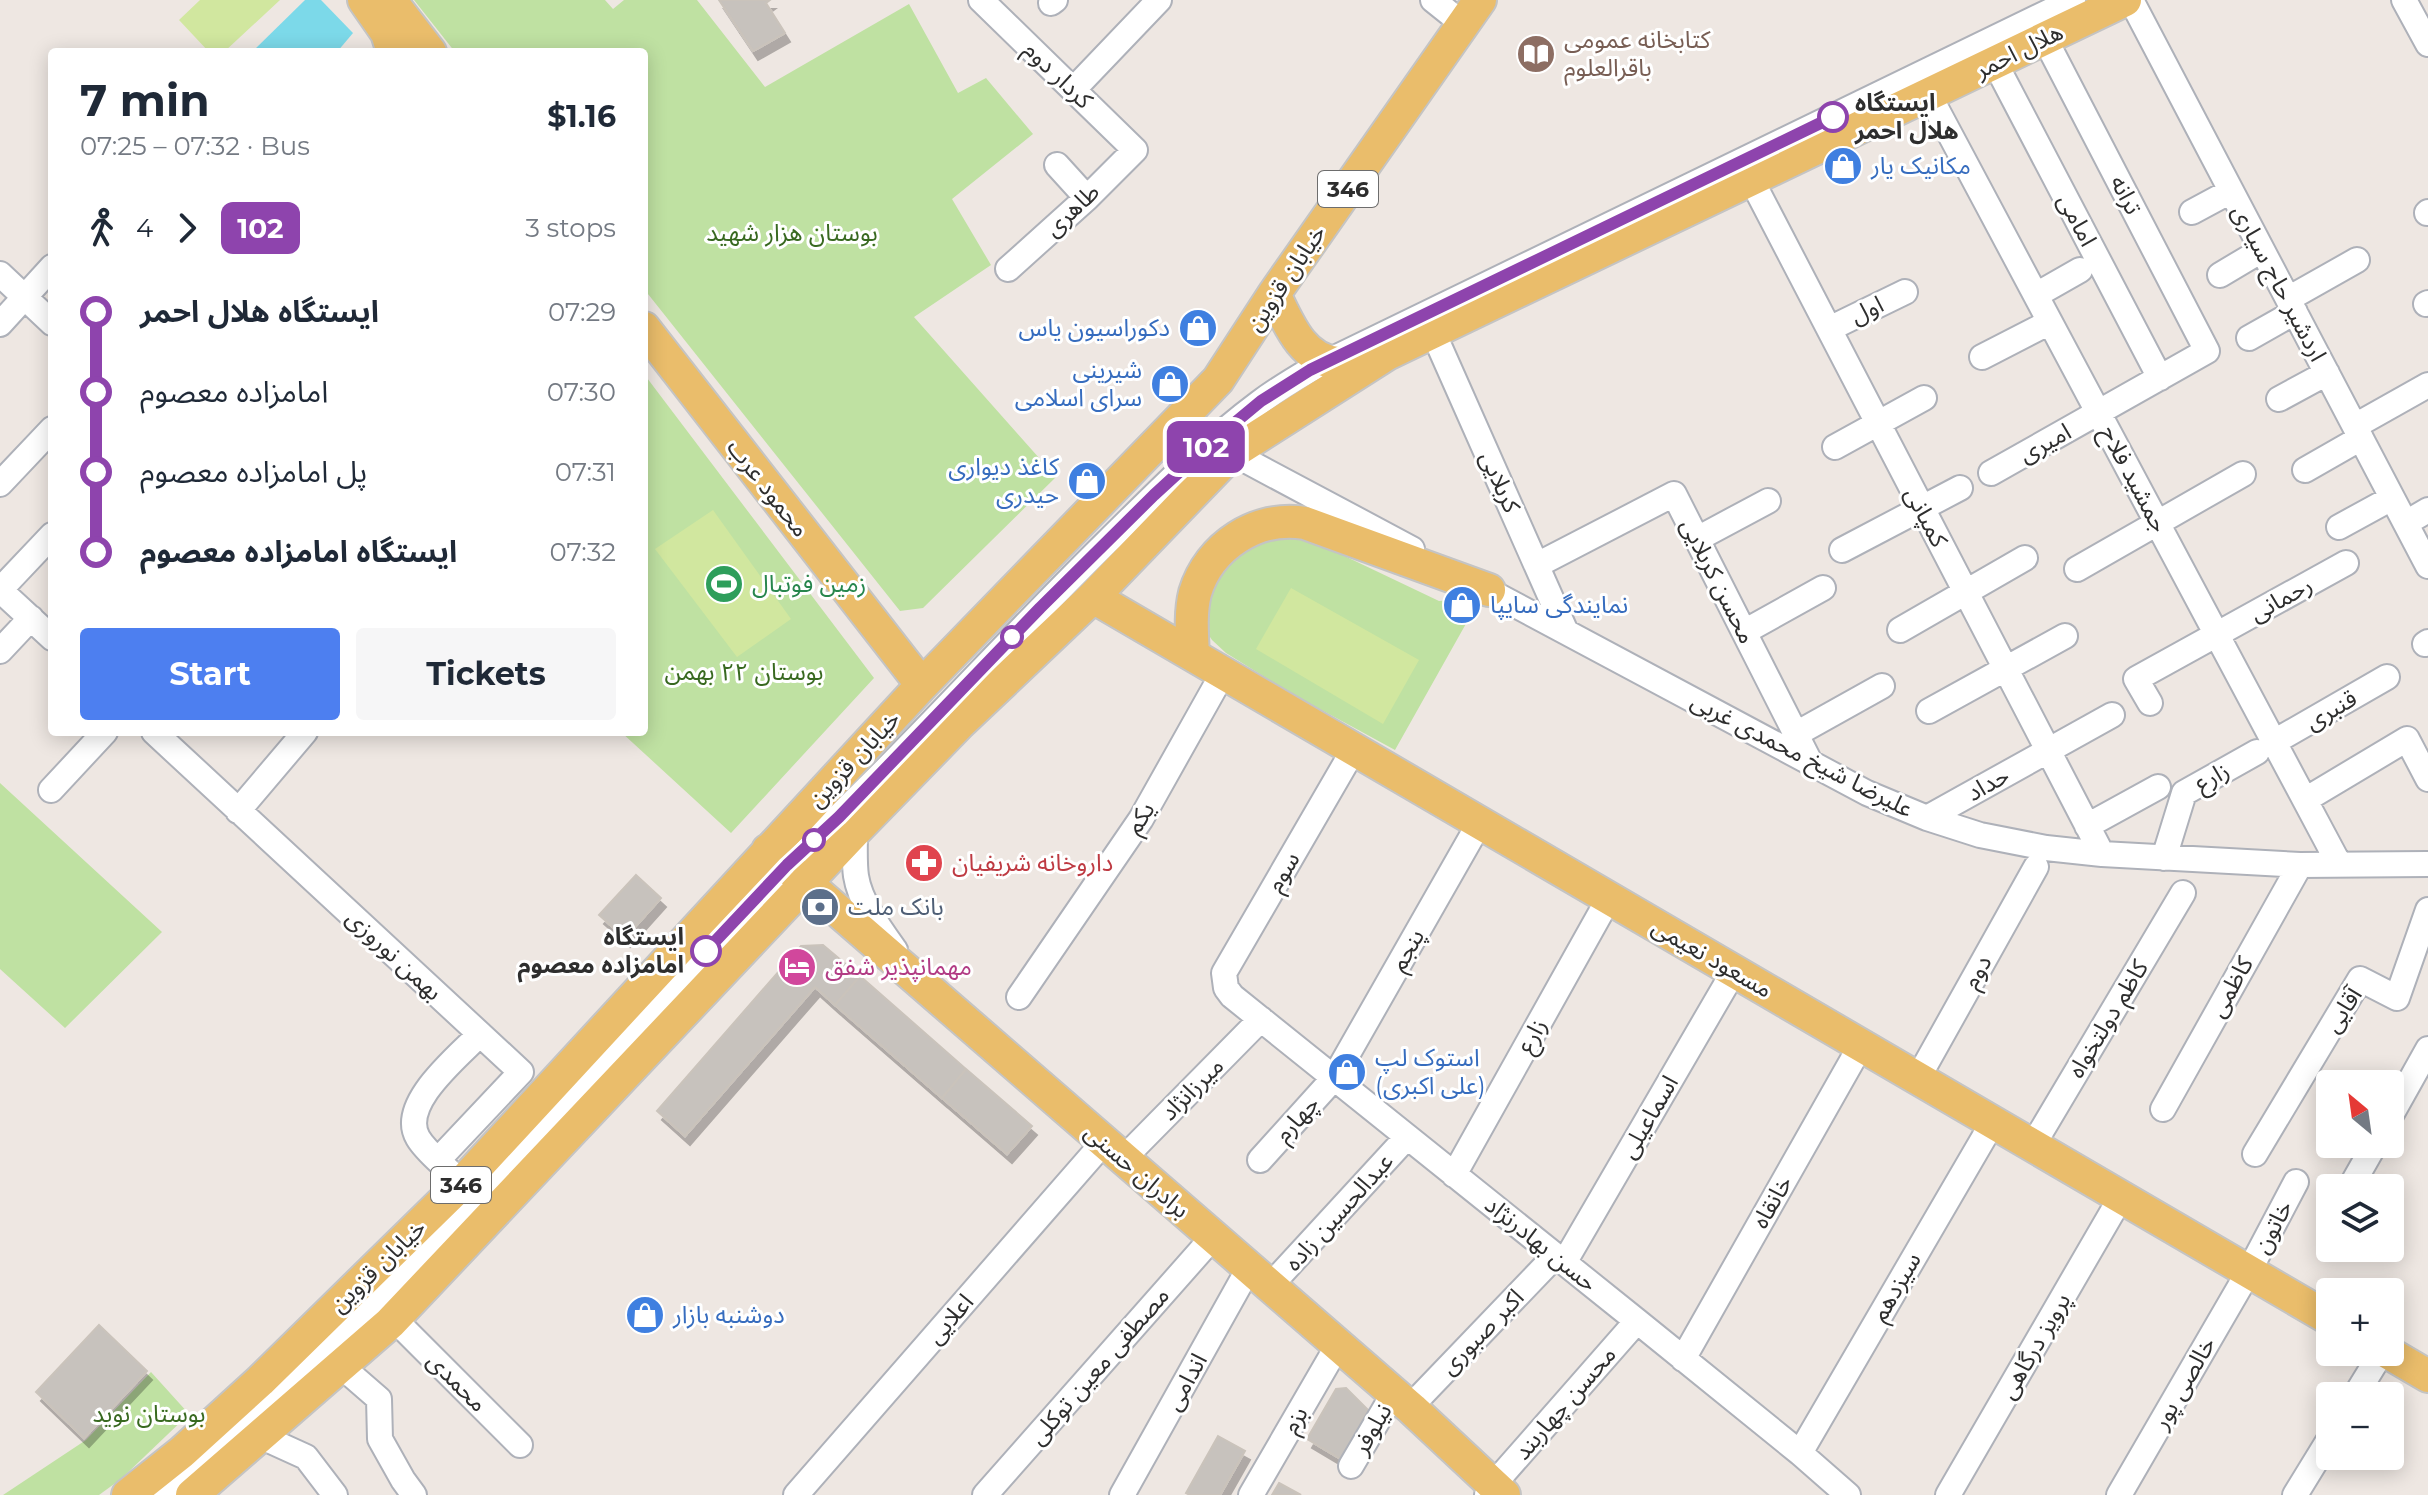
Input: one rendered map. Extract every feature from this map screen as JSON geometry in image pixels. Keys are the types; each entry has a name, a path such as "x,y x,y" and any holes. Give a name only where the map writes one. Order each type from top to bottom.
{"main road":[{"path":"364,0 387,33 392,48"},
{"path":"390,0 427,48"},
{"name":"هلال احمر","path":"1223,446 1387,354 2045,39 2063,8 2128,0"},
{"name":"خیابان قزوین","path":"192,1495 394,1319 787,867 847,768 922,685 1218,380 1274,294 1471,12"},
{"path":"1274,294 1297,339 1315,356 1337,363 1387,354"},
{"name":"محمود عرب","path":"648,333 922,685"},
{"name":"خیابان قزوین","path":"128,1495 182,1452 260,1381 787,867 855,831 959,724 1093,597 1223,446"},
{"path":"1193,655 1192,612 1195,592 1204,574 1238,535 1260,524 1288,520 1305,523 1489,590"},
{"name":"مسعود نعیمی","path":"1093,597 2316,1311"},
{"name":"برادران حسنی","path":"787,867 1406,1402 1500,1490"},
{"path":"2404,1360 2426,1369"}],"street":[{"name":"کردار دوم","path":"981,0 1135,150"},
{"path":"1073,90 1159,0"},
{"path":"1433,0 1471,12"},
{"name":"اردشیر حاج سیاری","path":"2128,0 2428,566"},
{"path":"2404,0 2428,44"},
{"path":"160,1495 209,1455 389,1288 787,867 1040,608 1223,446 1261,401 1310,370 2063,8"},
{"name":"ترانه","path":"2045,39 2207,351"},
{"name":"امامی","path":"1995,63 2160,378"},
{"name":"جمشید فلاح","path":"1929,95 2217,636 2266,747 2305,800 2339,864"},
{"name":"طاهری","path":"1008,269 1135,150"},
{"path":"1057,165 1087,198"},
{"name":"کمپانی","path":"1751,179 2102,854"},
{"path":"2192,212 2231,191"},
{"path":"2220,275 2262,250"},
{"path":"2249,338 2357,260"},
{"path":"2036,295 2080,270"},
{"path":"0,324 48,271"},
{"path":"0,274 48,319"},
{"name":"اول","path":"1829,329 1905,292"},
{"path":"1982,357 2050,322"},
{"name":"کربلایی","path":"1433,332 1566,632"},
{"name":"امیری","path":"1991,473 2207,351"},
{"path":"2279,399 2327,373"},
{"path":"2305,470 2428,385"},
{"path":"1835,447 1924,398"},
{"name":"علیرضا شیخ محمدی غربی","path":"1183,416 1223,446 1566,632 1867,793 1927,818 1980,835 2046,848 2102,854 2300,865 2428,864"},
{"path":"0,484 48,433"},
{"path":"2077,569 2243,474"},
{"path":"1842,550 1960,488"},
{"name":"محسن کربلایی","path":"1537,565 1674,494 1811,764"},
{"path":"2339,527 2392,498"},
{"path":"1697,539 1768,501"},
{"path":"2406,523 2428,510"},
{"path":"48,539 0,590 48,634"},
{"path":"1900,630 2025,558"},
{"name":"رحمانی","path":"2150,703 2136,679 2346,563"},
{"path":"1744,632 1823,588"},
{"path":"0,651 31,618"},
{"path":"1929,711 2065,636"},
{"name":"یکم","path":"1019,997 1141,819 1223,673"},
{"name":"قنبری","path":"2266,747 2387,677"},
{"path":"1796,734 1882,686"},
{"name":"حداد","path":"1927,818 2112,715"},
{"path":"51,790 101,736"},
{"name":"بهمن نوروزی","path":"163,736 238,811 521,1072 438,1160"},
{"path":"238,811 302,736"},
{"path":"2305,800 2407,739 2428,779"},
{"name":"زارع","path":"2164,858 2184,793 2266,747"},
{"name":"سوم","path":"1232,996 1226,988 1224,973 1354,749"},
{"path":"2087,826 2158,787"},
{"name":"پنجم","path":"1334,1078 1480,822"},
{"path":"855,831 856,877 883,933 897,952 1118,1152 1406,1402"},
{"name":"کاظمی","path":"2163,1109 2300,865"},
{"name":"دوم","path":"1918,1078 2036,867"},
{"name":"کاظم دولتخواه","path":"2033,1145 2183,893"},
{"name":"زارع","path":"1454,1175 1609,898"},
{"name":"آقایی","path":"2255,1154 2360,979 2397,998 2428,910"},
{"name":"اسماعیلی","path":"1559,1260 1734,971"},
{"name":"حسن بهادرنژاد","path":"1232,996 1800,1453 1848,1495"},
{"name":"ميرزانژاد","path":"1118,1152 1261,1019"},
{"path":"462,1183 418,1140 414,1116 426,1091 480,1034"},
{"name":"خانقاه","path":"1683,1359 1861,1045"},
{"path":"2404,1092 2428,1049"},
{"name":"چهارم","path":"1260,1160 1334,1078"},
{"name":"سیزدهم","path":"1800,1453 1993,1122"},
{"name":"عبدالحسین زاده","path":"1265,1279 1407,1137"},
{"name":"اعلایی","path":"796,1495 1118,1152"},
{"name":"خاتون","path":"2249,1271 2296,1182"},
{"name":"پرویز درگاهی","path":"1948,1495 2121,1197"},
{"name":"مصطفی معین توکلی","path":"985,1495 1213,1237"},
{"name":"اکبر صبوری","path":"1406,1402 1559,1260"},
{"name":"خالصی پور","path":"2119,1495 2249,1271"},
{"name":"اندامی","path":"1122,1495 1265,1279"},
{"name":"محمدی","path":"394,1319 520,1445"},
{"name":"محسن چهاربند","path":"1500,1490 1637,1321"},
{"name":"بزم","path":"1251,1495 1338,1345"},
{"path":"341,1366 379,1399 380,1439 414,1495"},
{"name":"نیلوفر","path":"1351,1466 1406,1402"},
{"path":"262,1437 306,1457 335,1495"},
{"path":"2295,1495 2316,1461"}],"green space":[{"path":"200,0 280,0 228,48 205,48 179,20"},
{"name":"بوستان هزار شهید","path":"414,0 605,0 613,9 624,0 697,0 765,87 909,4 958,93 986,78 1033,134 952,199 991,265 914,317 1056,477 923,608 900,611 648,294 648,48 452,48"},
{"name":"بوستان ۲۲ بهمن","path":"648,379 874,678 731,833 625,736 648,736"},
{"name":"زمین فوتبال","path":"713,510 791,619 737,657 655,549"},
{"path":"1290,530 1439,601 1481,597 1395,750 1294,695 1226,653 1202,625 1204,591 1233,550"},
{"path":"1291,588 1419,660 1383,724 1256,649"},
{"path":"0,783 162,932 65,1028 0,969"},
{"name":"بوستان نوید","path":"151,1372 189,1414 121,1479 99,1495 3,1495 86,1440"}],"water":[{"path":"305,0 321,0 353,33 340,48 256,48"}],"building":[{"path":"719,0 770,0 766,3 785,33 753,51"},
{"path":"636,875 661,898 625,938 599,915"},
{"path":"823,945 860,976 835,1005 815,987 685,1136 657,1111 801,946"},
{"path":"860,976 966,1069 942,1098 835,1005"},
{"path":"966,1069 1032,1126 1007,1154 942,1098"},
{"path":"99,1325 147,1371 84,1438 36,1392"},
{"path":"1346,1388 1368,1410 1341,1459 1307,1439 1336,1389"},
{"path":"1218,1436 1245,1451 1220,1495 1186,1493"},
{"path":"1279,1483 1301,1495 1272,1495"}],"bus line":[{"name":"102","path":"706,951 787,865 839,817 1040,608 1154,495 1261,401 1310,370 1833,117"}],"place":[{"name":"کتابخانه عمومی باقرالعلوم","path":"1536,54"},
{"name":"ایستگاه هلال احمر","path":"1833,117"},
{"name":"مکانیک یار","path":"1843,166"},
{"name":"دکوراسیون یاس","path":"1198,328"},
{"name":"شیرینی سرای اسلامی","path":"1170,384"},
{"name":"کاغذ دیواری حیدری","path":"1087,481"},
{"name":"زمین فوتبال","path":"724,584"},
{"name":"نمایندگی سایپا","path":"1462,605"},
{"name":"داروخانه شریفیان","path":"924,863"},
{"name":"بانک ملت","path":"820,907"},
{"name":"ایستگاه امامزاده معصوم","path":"706,951"},
{"name":"مهمانپذیر شفق","path":"797,967"},
{"name":"استوک لپ (علی اکبری)","path":"1347,1072"},
{"name":"دوشنبه بازار","path":"645,1315"}]}
